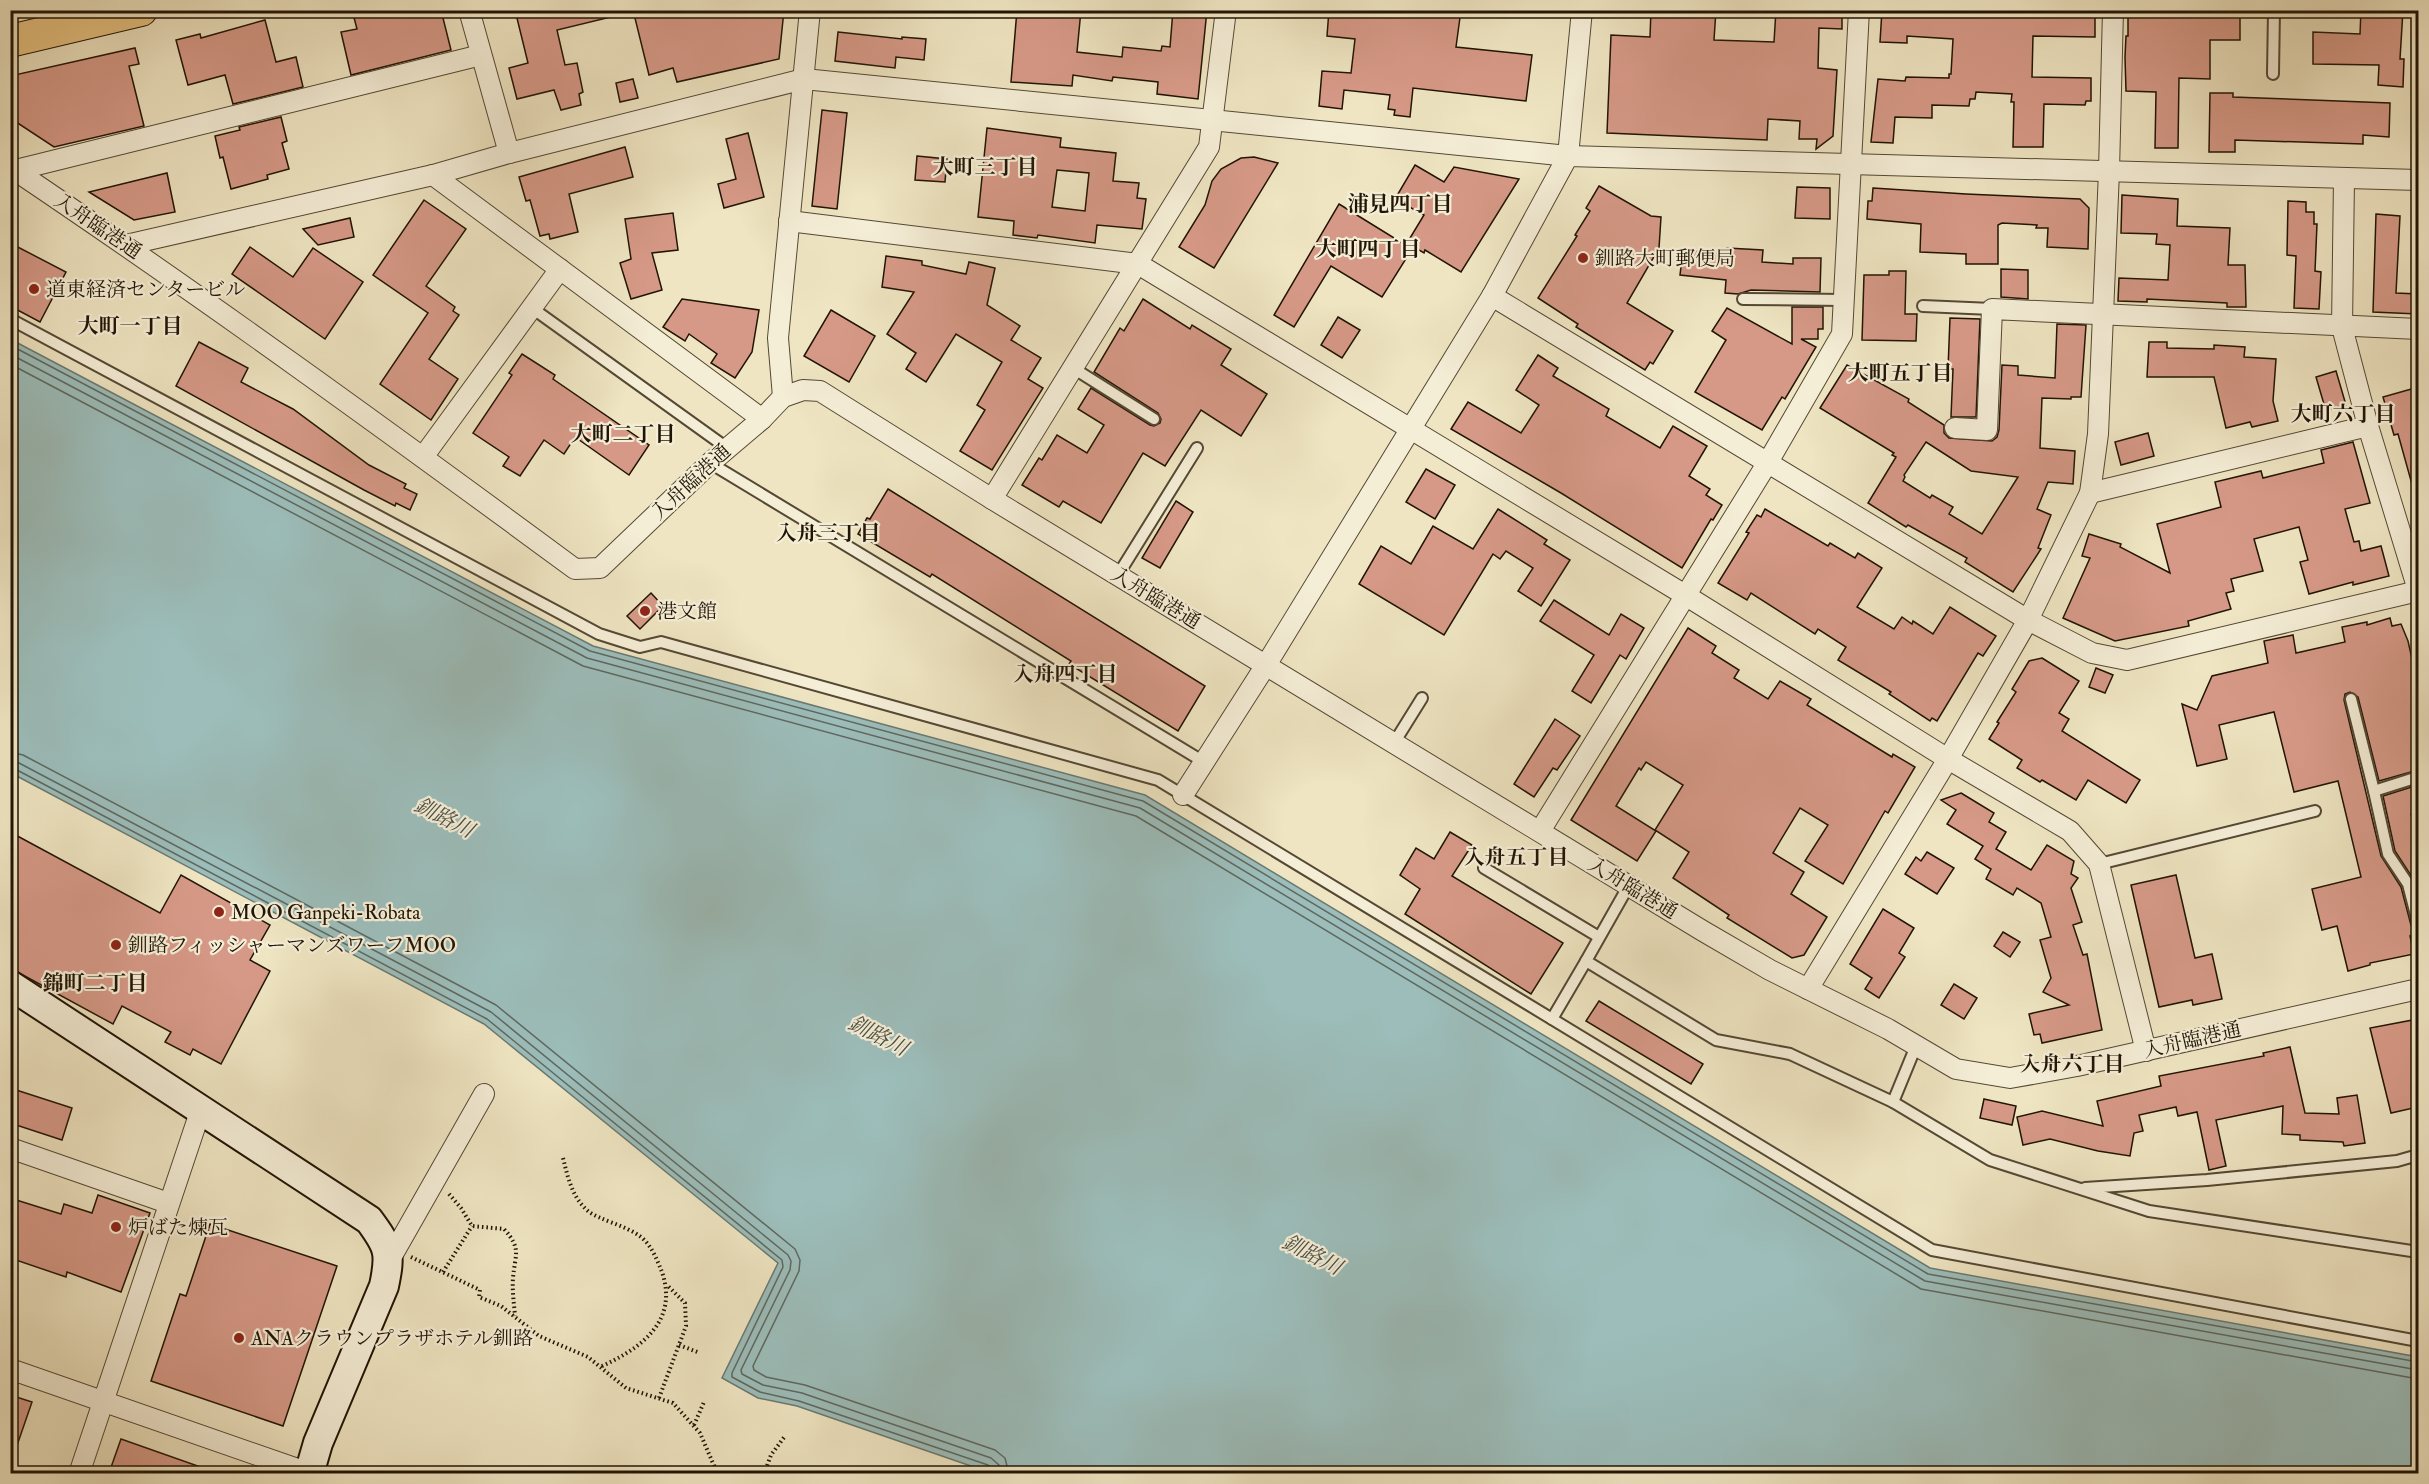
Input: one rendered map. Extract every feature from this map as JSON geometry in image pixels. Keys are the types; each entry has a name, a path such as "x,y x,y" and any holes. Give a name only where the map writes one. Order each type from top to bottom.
{"main road":[{"path":"10,41 141,10"}],"street":[{"path":"469,10 509,153"},
{"path":"783,397 778,338 810,10"},
{"path":"992,499 1209,147 1226,10"},
{"path":"1183,795 1266,665 1492,296 1568,156 1582,10"},
{"path":"1540,831 1768,462 1842,334 1859,10"},
{"path":"1808,989 1948,759 2028,620 2090,493 2098,434 2113,10"},
{"path":"13,168 481,55"},
{"path":"126,245 433,175 509,153 804,79 1568,156 2418,180"},
{"name":"入舟臨港通","path":"13,168 126,245 423,457 575,569 600,568 783,397 803,390 820,392 992,499 1770,970 1956,1069 2010,1078 2146,1051 2418,989"},
{"path":"433,175 762,419"},
{"path":"1492,296 2028,620 2092,653 2127,660 2418,590 2368,426 2342,327 2343,179"},
{"path":"789,221 1138,264 1685,596 1948,759 2070,831 2099,864 2146,1051"},
{"path":"423,457 560,269"},
{"path":"1955,428 1987,430 1992,309 2418,329"},
{"path":"2090,493 2368,426"},
{"path":"14,995 201,1109 369,1220 393,1255"},
{"path":"10,1369 309,1473 318,1443 384,1286 393,1255 484,1094"},
{"path":"79,1473 201,1109"},
{"path":"10,1148 168,1203"}],"lane":[{"path":"2273,74 2274,10"},
{"path":"1743,299 1844,300"},
{"path":"1923,306 1992,309"},
{"path":"532,308 727,448"},
{"path":"10,318 599,634 640,647 661,642 1158,780 1932,1250 2418,1341"},
{"path":"1073,368 1154,419"},
{"path":"1118,575 1197,448"},
{"path":"710,463 1204,762"},
{"path":"1394,743 1422,698"},
{"path":"2351,699 2388,854 2408,884 2418,923"},
{"path":"2374,791 2418,777"},
{"path":"2099,864 2315,811"},
{"path":"1484,868 1599,938"},
{"path":"1552,1019 1629,885"},
{"path":"1586,961 1716,1040 1790,1054 1893,1102 1990,1160 2149,1211 2418,1252"},
{"path":"1893,1102 1916,1046"},
{"path":"2079,1188 2207,1180 2397,1161 2418,1155"}],"path":[{"path":"563,1158 575,1197 590,1212 627,1228 643,1239 656,1257 666,1285 666,1304 650,1335 638,1348 600,1367"},
{"path":"436,1179 472,1226"},
{"path":"442,1272 472,1226"},
{"path":"472,1226 504,1229 514,1240 517,1250 513,1276 516,1317"},
{"path":"393,1255 442,1272 480,1290 479,1298 501,1306 539,1336 588,1357 626,1388 673,1403 700,1433 715,1468 714,1473"},
{"path":"659,1398 686,1326 685,1302 666,1285"},
{"path":"679,1345 700,1353"},
{"path":"694,1425 704,1402"},
{"path":"764,1473 771,1455 785,1437"}],"water":[{"name":"釧路川","path":"10,339 593,646 1145,795 1930,1268 2418,1357 2418,1473 994,1474 797,1406 758,1398 722,1378 778,1263 484,1024 11,773"}],"building":[{"path":"352,10 441,10 451,50 351,75 341,32 357,29"},
{"path":"515,10 610,10 611,17 557,30 565,65 577,63 583,92 579,94 581,105 561,110 554,90 517,99 509,68 528,63"},
{"path":"633,10 784,10 779,59 677,82 673,68 649,75"},
{"path":"1017,10 1081,10 1077,52 1122,57 1123,47 1161,51 1162,46 1170,47 1173,10 1207,10 1198,99 1157,94 1158,82 1113,77 1112,81 1073,75 1072,86 1011,82"},
{"path":"1329,10 1461,10 1456,47 1532,55 1526,101 1413,88 1410,117 1394,115 1395,110 1388,109 1390,95 1344,90 1342,109 1319,106 1322,71 1351,73 1355,39 1327,36"},
{"path":"1651,10 1716,10 1714,40 1774,42 1776,10 1842,10 1842,29 1819,28 1818,68 1837,70 1833,136 1816,149 1817,139 1799,139 1800,121 1768,119 1767,140 1607,133 1611,35 1650,37"},
{"path":"1882,10 2095,10 2095,37 2033,36 2032,77 2091,78 2091,101 2086,101 2085,105 2044,104 2043,147 2013,147 2014,102 2011,102 2012,94 1976,92 1975,99 1970,99 1969,106 1932,105 1932,118 1895,117 1893,143 1871,142 1878,79 1905,81 1906,77 1949,78 1951,74 1953,39 1907,36 1907,43 1880,42"},
{"path":"2128,10 2240,10 2240,40 2210,40 2210,79 2179,78 2178,148 2155,148 2156,92 2126,91 2125,57"},
{"path":"2361,10 2403,10 2400,59 2404,59 2403,87 2378,85 2379,65 2313,64 2313,32 2360,34"},
{"path":"265,20 276,62 296,57 303,87 233,104 225,75 188,85 176,40 200,34 201,38"},
{"path":"838,32 902,39 902,37 926,39 924,60 896,57 895,68 835,61"},
{"path":"135,48 139,64 129,66 144,126 54,147 10,118 10,76"},
{"path":"633,79 638,98 620,102 616,83"},
{"path":"2210,93 2233,93 2233,97 2390,103 2389,137 2363,135 2363,144 2235,140 2235,152 2209,152"},
{"path":"822,110 847,113 837,209 812,206"},
{"path":"281,117 287,141 282,143 289,169 267,175 268,179 231,189 215,136 240,130 239,127"},
{"path":"987,128 1061,138 1060,147 1116,153 1113,181 1139,183 1137,198 1146,199 1142,229 1097,225 1095,243 1038,235 1037,238 1013,235 1014,221 978,217","holes":["1057,170 1089,173 1085,211 1052,207"]},
{"path":"748,133 764,197 724,208 718,184 736,179 726,139"},
{"path":"625,147 633,177 569,194 578,232 550,239 549,234 540,236 530,200 526,201 519,177"},
{"path":"917,156 947,159 945,182 915,180"},
{"path":"1254,157 1278,163 1214,268 1179,247 1205,205 1212,181 1221,169 1241,158"},
{"path":"1415,165 1444,182 1454,167 1519,179 1461,272 1425,250 1424,253 1407,243 1424,215 1395,199"},
{"path":"167,173 175,212 134,220 89,192"},
{"path":"1599,186 1651,216 1661,217 1659,248 1627,303 1673,331 1653,364 1650,362 1645,370 1576,327 1578,324 1538,298 1577,236 1575,235 1590,211 1586,208"},
{"path":"1797,187 1830,188 1830,219 1795,218"},
{"path":"1873,188 2080,199 2089,208 2088,249 2047,247 2048,228 2002,223 1998,225 1998,264 1966,264 1966,254 1920,252 1921,224 1867,219 1868,201 1872,201"},
{"path":"2122,195 2178,199 2177,226 2230,228 2228,265 2245,265 2246,307 2227,307 2227,303 2147,299 2147,302 2118,301 2119,278 2168,280 2170,245 2156,244 2157,234 2121,233"},
{"path":"424,200 466,229 426,286 455,307 453,311 459,315 429,359 458,379 431,420 380,384 428,313 373,275"},
{"path":"2288,201 2306,202 2306,212 2314,212 2314,224 2317,224 2315,271 2321,272 2319,309 2294,308 2296,256 2287,255"},
{"path":"1339,204 1412,249 1382,297 1331,266 1294,327 1274,315"},
{"path":"673,213 678,250 652,253 662,290 631,299 620,263 631,259 625,219"},
{"path":"2376,214 2400,216 2396,293 2418,294 2418,314 2373,312"},
{"path":"350,218 354,237 318,245 303,229"},
{"name":"道東経済センタービル","path":"10,243 66,272 40,322 10,306"},
{"path":"250,247 293,277 313,248 363,282 325,339 232,274"},
{"path":"1727,248 1763,250 1762,262 1793,264 1793,258 1821,258 1820,292 1751,290 1738,294 1725,293 1726,280 1680,275 1683,250 1726,254"},
{"path":"886,256 922,261 922,265 966,274 969,262 995,268 987,305 1020,326 1011,340 1041,358 1028,379 1043,388 992,470 960,451 985,410 977,405 1002,362 956,334 926,382 906,369 916,353 887,334 914,292 882,287"},
{"path":"2001,269 2028,270 2028,299 2001,297"},
{"path":"1889,271 1906,271 1905,314 1917,314 1916,341 1862,340 1864,275 1889,275"},
{"path":"682,299 759,310 752,352 735,378 711,363 717,354 689,334 685,341 663,327"},
{"path":"1143,299 1190,329 1192,325 1231,349 1221,365 1267,394 1241,436 1201,410 1165,466 1143,453 1101,523 1063,501 1059,507 1022,485 1039,458 1042,460 1057,435 1087,453 1104,425 1078,409 1091,388 1150,425 1160,423 1158,413 1094,372 1120,328 1124,331"},
{"path":"1792,307 1823,307 1823,329 1818,329 1818,339 1801,339 1816,347 1785,399 1782,397 1762,430 1695,392 1726,340 1712,331 1727,308 1792,344"},
{"path":"831,310 875,336 849,382 804,356"},
{"path":"1338,317 1360,330 1342,358 1321,345"},
{"path":"1950,318 1980,319 1976,417 1951,417 1953,369 1948,369"},
{"path":"2057,324 2086,325 2081,397 2042,398 2040,448 2075,451 2073,484 2048,482 2037,509 2051,515 2038,548 2041,549 2013,592 1965,562 1967,558 1908,525 1906,527 1868,503 1896,457 1892,455 1894,453 1820,408 1847,365 1909,399 1908,402 1944,425 1944,433 1949,438 1992,441 1997,437 1999,430 2002,365 2018,366 2018,375 2055,378","holes":["1926,442 1971,471 2018,477 1982,534 1949,514 1953,507 1932,495 1930,498 1903,481 1904,475"]},
{"path":"199,342 248,368 241,382 293,409 369,465 406,484 404,488 417,494 410,510 396,503 395,506 364,490 176,386"},
{"path":"2149,342 2167,342 2167,348 2214,349 2214,345 2245,347 2244,357 2276,359 2273,401 2278,421 2252,427 2250,422 2226,428 2214,377 2147,377"},
{"path":"522,354 555,375 553,379 649,445 629,475 575,437 564,454 544,440 520,476 503,466 509,457 473,433 512,375 509,373"},
{"path":"1538,355 1558,368 1553,376 1609,409 1606,416 1660,448 1673,426 1707,446 1689,476 1710,489 1706,495 1722,505 1682,568 1561,493 1451,429 1468,402 1521,433 1539,405 1516,390"},
{"path":"2336,371 2346,405 2326,411 2316,377"},
{"path":"2415,388 2418,401 2418,487 2413,488 2398,434 2394,435 2383,397"},
{"path":"2148,433 2154,456 2121,465 2115,442"},
{"path":"2353,442 2370,503 2345,509 2354,542 2359,541 2361,551 2381,546 2389,576 2353,585 2353,582 2309,594 2300,562 2308,560 2299,527 2254,539 2263,571 2231,579 2234,591 2226,593 2231,609 2188,621 2189,626 2115,641 2063,618 2090,558 2082,556 2089,534 2121,544 2120,547 2170,573 2157,524 2221,507 2215,482 2261,471 2263,478 2324,463 2321,450"},
{"path":"1426,469 1455,485 1435,519 1406,502"},
{"path":"888,489 1205,686 1178,731 1069,664 1071,661 932,574 930,577 858,534"},
{"path":"1176,501 1193,512 1160,568 1142,558"},
{"path":"1498,509 1547,540 1544,544 1570,560 1541,606 1518,591 1533,568 1506,551 1500,559 1493,554 1444,635 1359,584 1381,546 1411,564 1433,526 1473,549"},
{"path":"1765,509 1828,546 1830,543 1855,558 1858,553 1882,568 1857,607 1894,629 1902,617 1933,634 1950,607 1996,636 1983,656 1978,653 1937,721 1932,718 1930,721 1889,694 1891,692 1838,660 1846,647 1818,629 1815,634 1751,593 1747,600 1718,583 1749,533 1746,532 1757,515 1761,517"},
{"name":"港文館","path":"651,593 663,606 640,629 627,616"},
{"path":"1554,600 1609,635 1621,614 1644,628 1626,659 1620,655 1591,703 1572,691 1594,655 1540,621"},
{"path":"2390,618 2392,626 2401,624 2408,641 2418,686 2418,770 2379,781 2358,697 2350,692 2345,694 2344,700 2381,856 2401,887 2411,925 2418,930 2418,935 2410,936 2414,954 2370,963 2370,965 2348,971 2337,926 2322,930 2312,889 2361,877 2338,781 2294,792 2274,712 2219,725 2227,759 2197,766 2182,704 2197,710 2212,676 2268,663 2264,641 2293,635 2296,653 2345,642 2342,627 2367,622 2367,625"},
{"path":"1688,628 1716,646 1712,653 1739,670 1734,678 1768,699 1780,681 1811,699 1807,705 1892,757 1893,754 1915,767 1888,813 1885,811 1843,884 1805,861 1828,825 1800,808 1773,853 1804,872 1791,894 1827,917 1804,955 1792,958 1727,918 1729,915 1673,878 1689,852 1655,830 1683,785 1646,762 1641,770 1639,768 1616,806 1656,831 1637,861 1571,820"},
{"path":"2042,658 2079,681 2059,713 2069,719 2062,731 2140,780 2126,803 2088,780 2076,800 2017,768 2022,760 1989,739 2016,692 2012,689 2029,661"},
{"path":"2096,668 2113,675 2105,693 2089,687"},
{"path":"1555,719 1580,736 1557,770 1553,768 1534,797 1514,784"},
{"path":"2418,785 2418,812 2411,814 2418,841 2418,895 2414,880 2395,851 2383,796"},
{"path":"1961,793 1994,813 1989,822 2006,832 1996,849 2031,870 2047,845 2074,861 2071,874 2078,878 2071,888 2082,922 2073,925 2083,955 2087,954 2102,1030 2042,1043 2040,1034 2034,1035 2029,1014 2069,1005 2043,992 2051,978 2040,940 2051,937 2041,903 2017,888 2013,895 1986,879 1991,869 1975,859 1983,846 1947,824 1956,810 1941,800"},
{"name":"釧路フィッシャーマンズワーフMOO","path":"10,832 160,913 181,875 270,925 250,960 270,971 221,1064 193,1049 190,1055 165,1042 171,1032 122,1006 113,1024 10,968"},
{"path":"1450,832 1472,845 1452,876 1563,943 1531,994 1405,914 1420,889 1400,875 1416,848 1434,859"},
{"path":"1927,852 1954,868 1937,894 1905,874 1916,857 1921,861"},
{"path":"2176,875 2195,958 2212,954 2222,999 2193,1005 2192,1000 2159,1007 2131,885"},
{"path":"1883,909 1914,928 1899,953 1905,957 1879,998 1865,989 1872,978 1850,964"},
{"path":"2003,932 2020,942 2010,957 1994,946"},
{"path":"1954,984 1977,998 1964,1019 1941,1005"},
{"path":"1599,1001 1703,1064 1691,1084 1586,1021"},
{"path":"2418,1019 2418,1107 2391,1113 2370,1028"},
{"path":"2290,1047 2305,1113 2339,1114 2337,1098 2357,1095 2365,1143 2344,1146 2343,1142 2300,1140 2300,1135 2282,1134 2283,1106 2216,1120 2226,1166 2209,1170 2197,1112 2178,1116 2176,1107 2139,1115 2143,1131 2134,1133 2130,1156 2050,1139 2023,1145 2017,1117 2042,1111 2103,1126 2097,1101 2161,1086 2159,1076 2264,1056 2263,1053"},
{"path":"10,1088 72,1108 62,1140 10,1123"},
{"path":"1984,1099 2016,1106 2012,1125 1980,1118"},
{"path":"98,1195 150,1213 121,1292 67,1272 66,1277 10,1258 10,1198 61,1214 64,1204 92,1213"},
{"name":"ANAクラウンプラザホテル釧路","path":"210,1224 337,1266 283,1426 151,1381 180,1294 186,1296"},
{"path":"10,1395 32,1402 13,1457 10,1456"},
{"path":"121,1439 212,1471 212,1473 109,1473"}],"place":[{"name":"釧路大町郵便局","path":"1583,258"},
{"name":"道東経済センタービル","path":"34,289"},
{"name":"港文館","path":"645,611"},
{"name":"MOO Ganpeki-Robata","path":"219,912"},
{"name":"釧路フィッシャーマンズワーフMOO","path":"116,945"},
{"name":"炉ばた煉瓦","path":"116,1227"},
{"name":"ANAクラウンプラザホテル釧路","path":"239,1338"}],"district":[{"name":"大町三丁目","path":"985,167"},
{"name":"浦見四丁目","path":"1400,204"},
{"name":"大町四丁目","path":"1368,249"},
{"name":"大町一丁目","path":"130,326"},
{"name":"大町五丁目","path":"1900,373"},
{"name":"大町六丁目","path":"2343,414"},
{"name":"大町二丁目","path":"623,434"},
{"name":"入舟三丁目","path":"828,533"},
{"name":"入舟四丁目","path":"1065,674"},
{"name":"入舟五丁目","path":"1516,857"},
{"name":"錦町二丁目","path":"95,983"},
{"name":"入舟六丁目","path":"2072,1064"}]}
